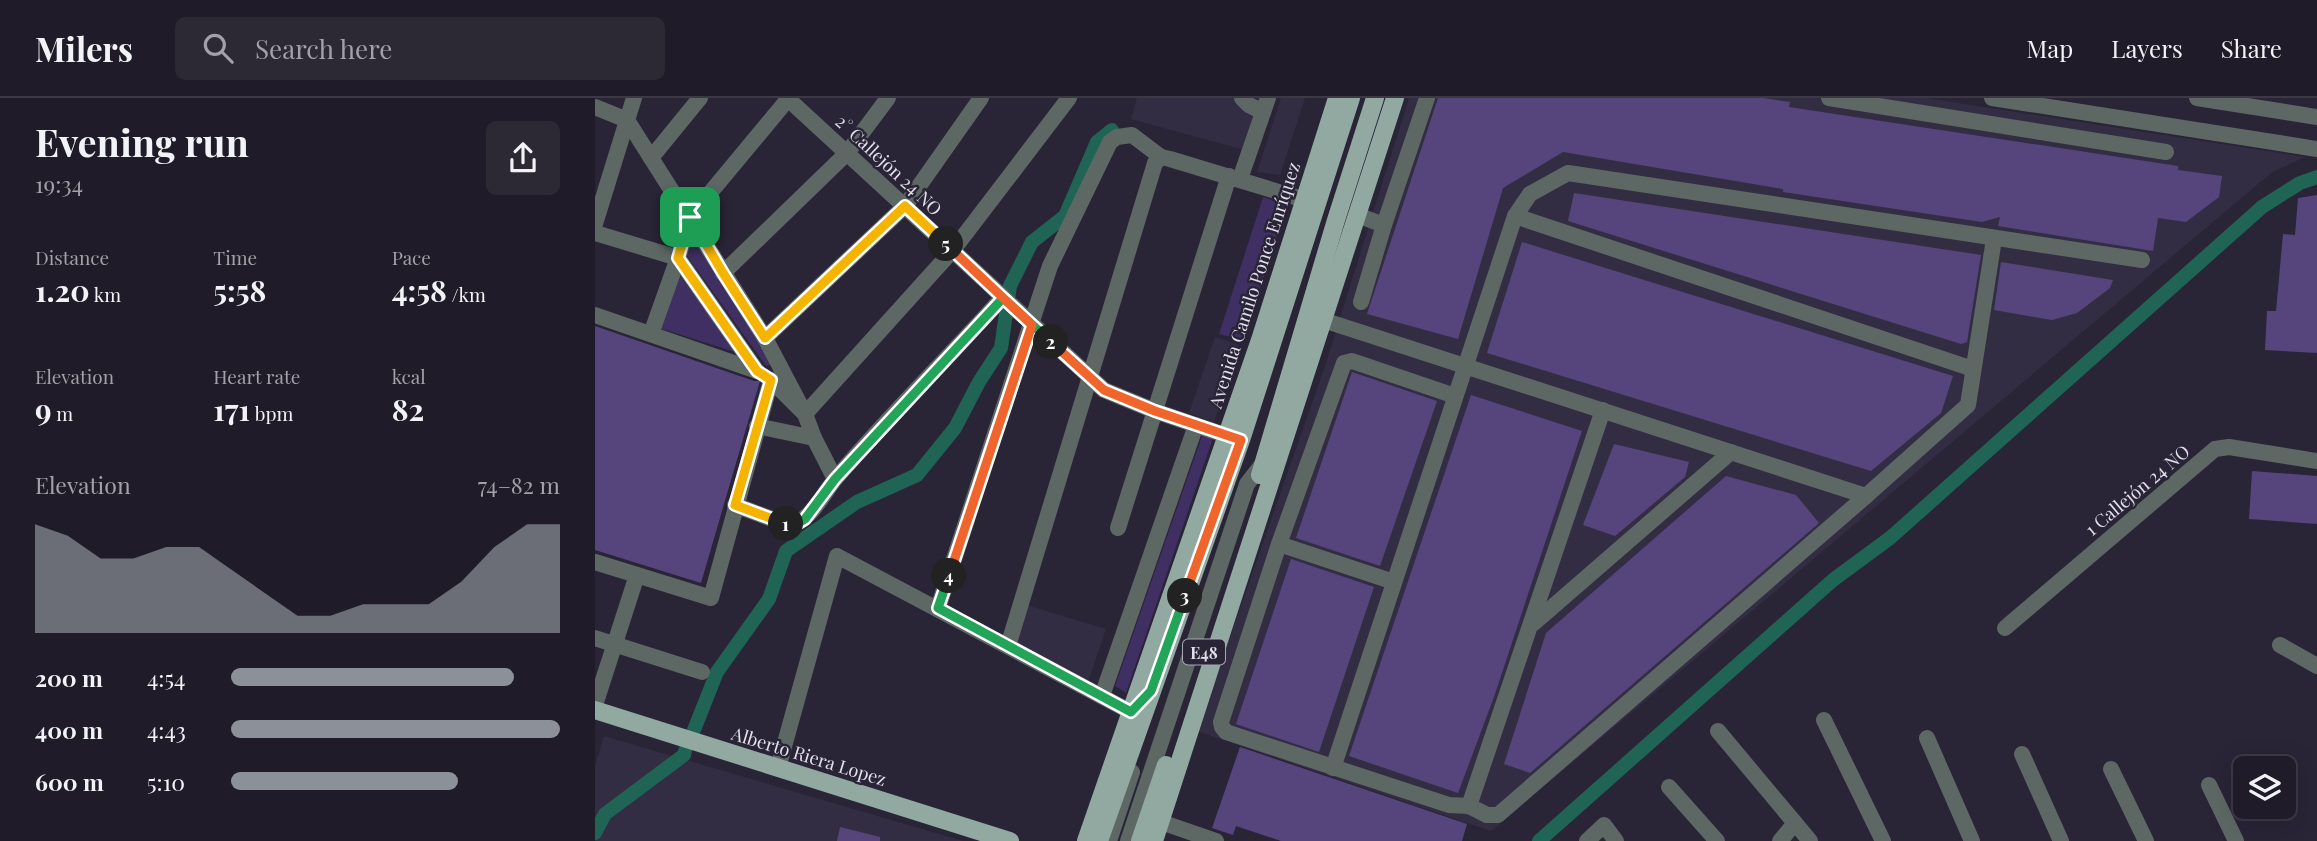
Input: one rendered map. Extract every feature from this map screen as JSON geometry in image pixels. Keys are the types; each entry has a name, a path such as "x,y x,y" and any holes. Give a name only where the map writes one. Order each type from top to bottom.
{"main road":[{"name":"Avenida Camilo Ponce Enríquez","path":"1099,841 1234,438 1260,340 1337,98"},
{"name":"Avenida Camilo Ponce Enríquez","path":"1086,841 1215,470 1248,418 1351,98"},
{"name":"E48","path":"1140,841 1233,562 1335,220 1375,98"},
{"name":"E48","path":"1154,841 1395,98"},
{"path":"1264,462 1301,388"},
{"path":"1233,562 1253,536 1249,509"},
{"path":"1136,735 1131,712 1151,691"},
{"name":"Alberto Riera Lopez","path":"595,708 1010,841"}],"street":[{"path":"595,224 634,98"},
{"path":"651,158 700,98"},
{"path":"651,334 690,217 788,98"},
{"name":"2° Callejón 24 NO","path":"788,98 1104,390 1234,438"},
{"path":"723,273 847,153 888,98"},
{"path":"765,338 905,206 981,98"},
{"path":"805,414 953,250 1069,98"},
{"path":"1118,528 1234,177 1265,105 1249,105 1242,98"},
{"path":"1361,302 1427,98"},
{"path":"1829,98 2166,152"},
{"path":"1992,98 2317,149"},
{"path":"2197,98 2317,117"},
{"path":"2008,126 2013,101"},
{"path":"595,107 627,120 690,217 765,338 835,479"},
{"path":"938,608 1050,266 1110,142 1117,137 1132,135 1161,157 1305,200"},
{"path":"1008,646 1155,163 1161,157"},
{"path":"1333,768 1515,215 1530,194 1568,173 2142,260"},
{"path":"1357,215 1384,225"},
{"path":"1515,215 1973,369"},
{"path":"595,233 678,258 764,375 805,414"},
{"path":"1455,396 1352,361 1344,363 1279,544 1221,722 1226,732 1333,768 1449,805 1469,806 1487,815 1498,815 1968,405 1994,239"},
{"path":"735,505 788,525 805,519 835,479 1003,298"},
{"path":"595,315 764,375"},
{"path":"1323,320 1866,496"},
{"path":"595,562 711,597 757,426 764,375"},
{"path":"1469,806 1603,410"},
{"path":"1102,696 1196,425"},
{"path":"757,426 814,438"},
{"name":"Avenida Camilo Ponce Enríquez","path":"1109,841 1164,675 1235,478 1234,438"},
{"name":"1 Callejón 24 NO","path":"2005,628 2215,449 2229,447 2317,461"},
{"path":"1532,624 1731,452"},
{"path":"1128,841 1247,484 1264,462"},
{"path":"1279,544 1394,582"},
{"path":"778,768 837,556 1131,712"},
{"path":"595,708 637,575"},
{"path":"595,638 702,671"},
{"path":"2280,645 2317,666"},
{"path":"1824,720 1883,841"},
{"path":"1718,731 1810,841"},
{"path":"1927,738 1972,841"},
{"path":"2022,754 2061,841"},
{"path":"2111,769 2146,841"},
{"path":"2209,785 2236,841"},
{"path":"1669,787 1717,841"},
{"path":"1161,821 1216,841"},
{"path":"1780,841 1795,823"},
{"path":"1587,841 1604,825 1616,841"}],"shaded area":[{"path":"1137,98 1260,98 1244,150 1131,119"},
{"path":"1281,98 1305,98 1280,175 1257,172"},
{"path":"1409,98 1926,98 2305,157 2271,173 1491,831 1197,731 1325,366"},
{"path":"1263,197 1287,205 1243,340 1219,334"},
{"path":"691,239 696,240 771,361 770,365 766,366 685,253"},
{"path":"677,272 738,353 659,328"},
{"path":"1215,337 1239,345 1214,422 1189,413"},
{"path":"1203,433 1211,435 1212,441 1126,693 1115,686"},
{"path":"1023,604 1106,629 1087,685 1013,645"},
{"path":"604,736 963,841 595,841 595,766"}],"building":[{"path":"1438,98 1763,98 1790,102 1789,107 2178,166 2178,170 2222,176 2219,197 2186,222 2158,218 2153,251 1998,226 2000,217 1982,222 1783,192 1783,189 1563,152 1503,188 1458,339 1367,314"},
{"path":"1574,193 1981,255 1967,342 1961,344 1568,221"},
{"path":"2317,195 2317,353 2265,350 2267,311 2276,311 2283,234 2295,235 2298,198"},
{"path":"1522,242 1953,376 1941,413 1871,471 1487,353"},
{"path":"2001,262 2113,280 2110,288 2077,313 2052,320 1994,310"},
{"path":"595,326 760,381 701,583 595,550"},
{"path":"1352,372 1437,401 1380,566 1296,538"},
{"path":"1471,395 1582,431 1494,697 1458,793 1349,756"},
{"path":"1614,444 1689,462 1685,477 1615,536 1583,525"},
{"path":"2252,471 2317,476 2317,524 2249,519"},
{"path":"1726,476 1796,495 1819,523 1530,773 1504,764 1546,633"},
{"path":"1291,559 1374,587 1319,752 1236,724"},
{"path":"1240,747 1467,824 1462,841 1281,841 1236,826 1233,835 1212,828"},
{"path":"840,827 880,837 880,841 837,841"}],"waterway":[{"path":"694,730 717,672 769,599 786,551 857,502 917,475 955,428 979,382 1001,348 1010,286 1032,242 1065,216 1097,142 1112,130"},
{"path":"1539,841 1833,580 1890,538 2262,207 2300,183 2317,177"},
{"path":"595,833 605,814 684,755 685,751"}],"route":[{"path":"690,217 678,258 757,371 771,380 735,505 788,525 805,519 835,479 1003,298 1104,390 1155,411 1241,440 1151,691 1131,712 938,608 1032,325 1003,298 953,250 905,206 765,338 690,217"}]}
